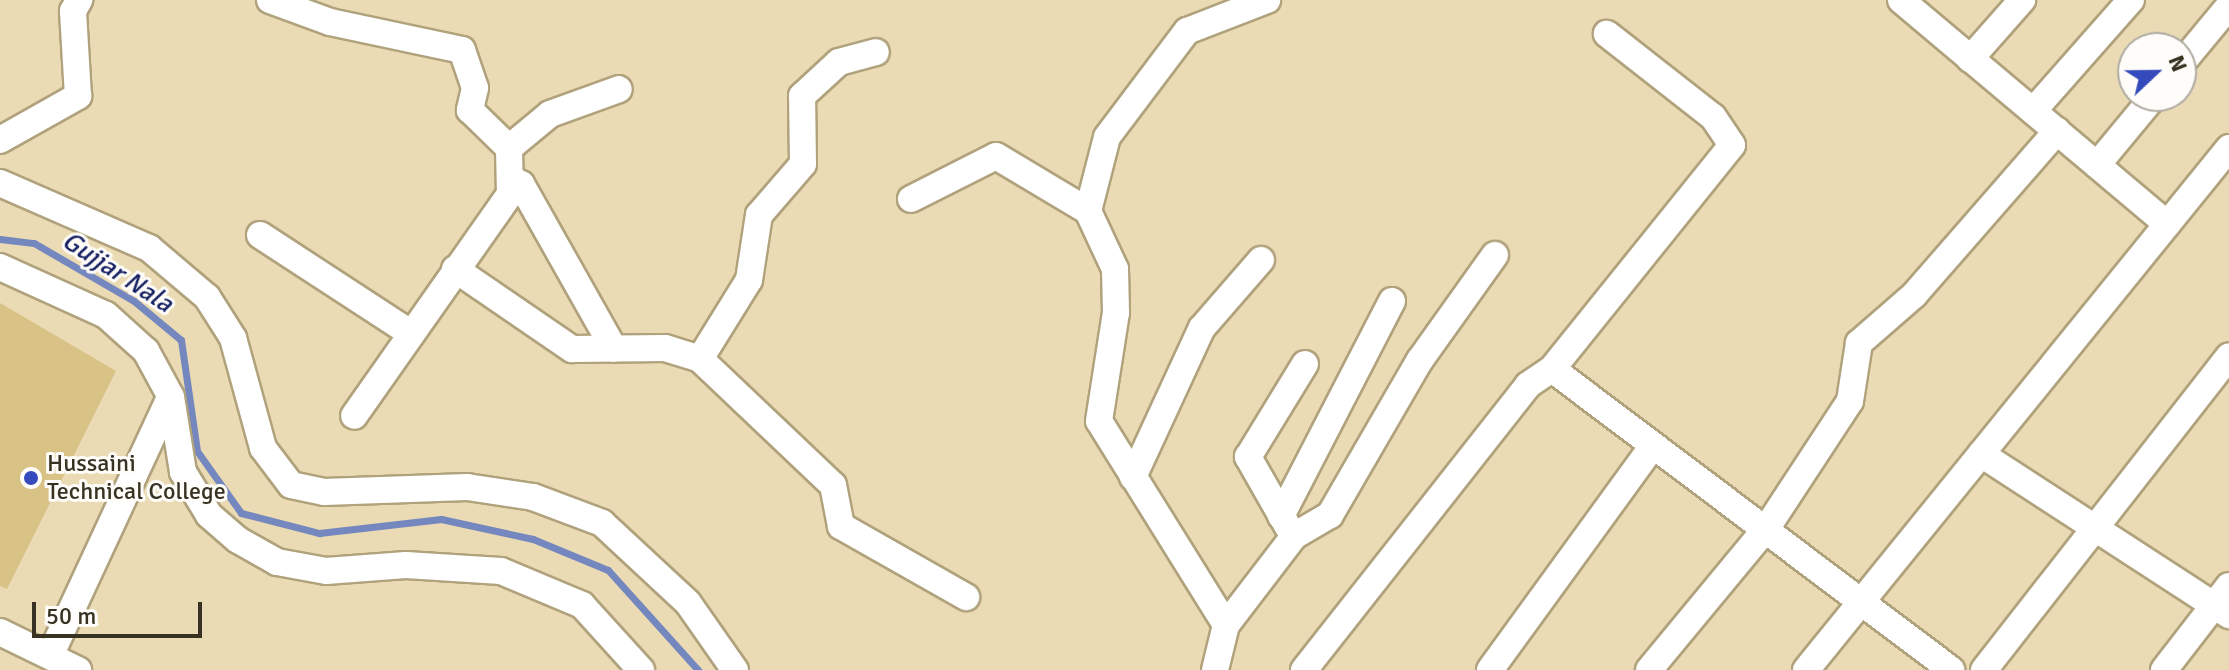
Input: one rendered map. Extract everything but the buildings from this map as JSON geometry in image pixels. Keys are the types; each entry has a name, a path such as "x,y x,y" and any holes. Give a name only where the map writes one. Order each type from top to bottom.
{"street":[{"path":"0,140 78,96 73,11 79,0"},
{"path":"270,0 330,22 462,50 475,88 470,110 509,148 510,194 354,416"},
{"path":"1088,211 1107,137 1187,31 1267,0"},
{"path":"1902,0 2167,224"},
{"path":"1970,59 2022,0"},
{"path":"2033,111 2131,0"},
{"path":"2197,45 2229,6"},
{"path":"1304,670 1528,385 1552,369 1732,145 1713,117 1607,34"},
{"path":"700,359 749,280 759,215 803,164 802,96 839,62 876,52"},
{"path":"509,148 550,114 619,89"},
{"path":"2097,165 2141,112"},
{"path":"1649,670 1768,526 1850,401 1859,343 1914,295 2057,131"},
{"path":"1806,670 2229,148"},
{"path":"911,199 996,156 1088,211 1115,269 1116,313 1099,421 1226,625"},
{"path":"510,178 521,184 614,349"},
{"path":"0,183 149,248 207,297 233,338 263,448 291,485 324,492 467,487 533,497 602,523 688,603 735,670"},
{"path":"260,235 412,334"},
{"path":"1288,526 1330,515 1420,360 1495,255"},
{"path":"1133,477 1202,328 1261,260"},
{"path":"0,267 106,315 146,351 171,397 183,472 209,515 238,540 277,562 326,571 406,565 501,571 582,605 641,670"},
{"path":"455,269 572,349 665,348 700,359 833,485 841,526 966,597"},
{"path":"1215,670 1226,625 1288,526 1392,301"},
{"path":"1984,670 2229,356"},
{"path":"1288,526 1248,457 1305,364"},
{"path":"1552,369 1653,446 1768,526 1951,670"},
{"path":"50,656 171,397"},
{"path":"1490,670 1653,446"},
{"path":"1981,454 2093,527 2224,602 2164,670"},
{"path":"0,632 78,670"}],"shaded area":[{"name":"Hussaini Technical College","path":"0,303 116,371 7,589 0,586"}],"waterway":[{"name":"Gujjar Nala","path":"0,239 34,243 134,301 181,340 197,451 241,513 319,533 441,519 533,539 608,570 698,670"}],"place":[{"name":"Hussaini Technical College","path":"31,478"}]}
